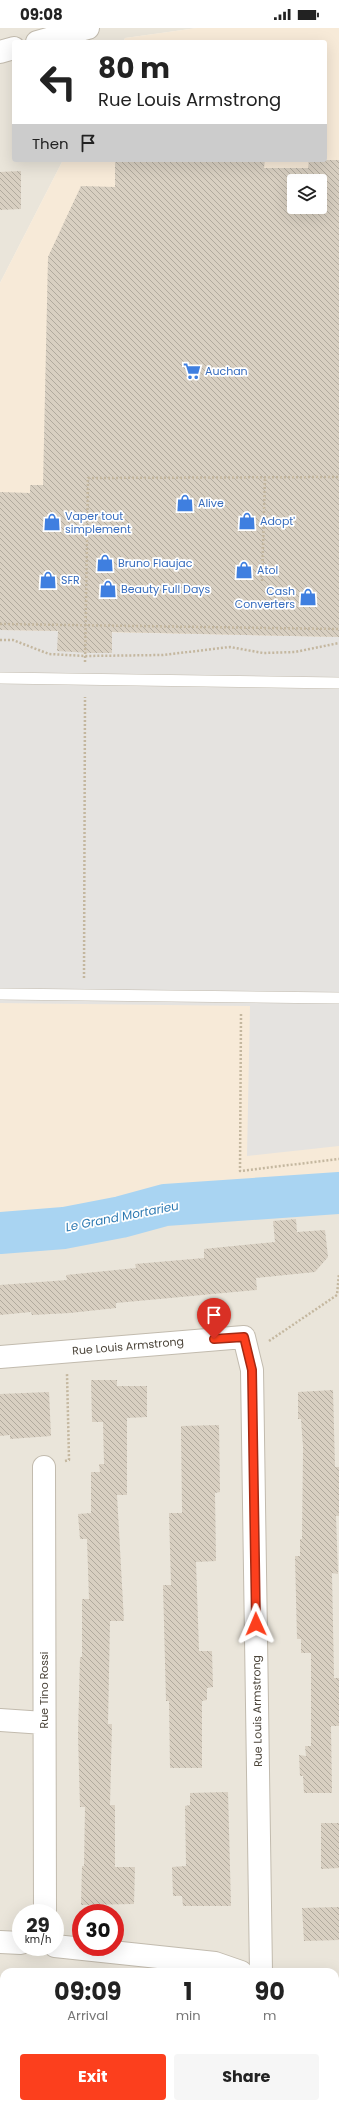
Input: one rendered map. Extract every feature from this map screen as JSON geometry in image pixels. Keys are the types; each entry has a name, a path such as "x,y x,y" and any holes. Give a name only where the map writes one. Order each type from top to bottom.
{"street":[{"path":"44,40 88,28"},
{"path":"0,52 12,49"},
{"name":"Rue Louis Armstrong","path":"0,1357 244,1337 252,1370 261,1968"},
{"name":"Rue Tino Rossi","path":"44,1467 45,1904"},
{"path":"0,1720 44,1723"},
{"path":"0,1942 12,1943"},
{"path":"64,1947 214,1968"}],"lane":[{"path":"0,678 339,683"},
{"path":"0,994 339,998"}],"path":[{"path":"262,581 265,477"},
{"path":"84,995 85,625 88,478 339,477"},
{"path":"0,624 339,629"},
{"path":"0,640 13,640 49,654 85,656 162,655 230,647 263,653 295,652 339,643"},
{"path":"234,1014 242,1014 240,1171 339,1159"},
{"path":"248,1355 337,1294 339,1274"},
{"path":"44,1467 70,1460 66,1351"}],"shaded area":[{"path":"0,28 197,28 125,38 124,40 12,40 12,162 62,162 0,283"},
{"path":"197,28 339,28 339,1194 165,1205 121,1217 48,1229 0,1233 0,283 62,162 327,162 327,40 124,40 125,38"},
{"path":"0,630 339,637 339,1146 247,1156 250,1006 0,1003"},
{"path":"339,1197 339,1968 0,1968 0,1243 78,1231 187,1205"}],"building":[{"name":"Auchan","path":"327,160 339,160 339,637 112,632 112,653 90,653 57,651 58,631 0,630 0,492 30,493 30,485 43,485 48,257 81,186 115,187 115,162 265,162 264,168 308,168 309,162 327,162"},
{"path":"21,171 21,209 0,210 0,172"},
{"path":"296,1219 297,1232 325,1230 328,1257 315,1272 256,1278 257,1290 116,1303 116,1308 70,1313 32,1315 31,1312 0,1315 0,1285 67,1280 66,1275 136,1268 135,1264 204,1258 204,1249 275,1242 273,1221"},
{"path":"91,1380 117,1380 117,1386 147,1386 147,1417 127,1418 127,1495 117,1495 124,1621 110,1621 108,1724 112,1724 110,1805 115,1805 115,1867 135,1867 134,1904 81,1904 82,1866 84,1866 85,1807 80,1807 78,1735 80,1657 82,1657 82,1599 89,1599 87,1539 80,1539 78,1514 91,1513 91,1472 100,1472 99,1464 104,1464 103,1422 92,1422"},
{"path":"333,1390 335,1467 339,1467 339,1516 336,1516 338,1574 332,1573 334,1678 339,1678 339,1726 331,1726 332,1793 304,1793 303,1776 300,1776 299,1755 306,1756 305,1746 311,1746 311,1653 301,1653 301,1639 297,1639 295,1556 300,1556 300,1539 302,1539 303,1447 301,1419 298,1419 298,1392"},
{"path":"49,1392 51,1436 10,1439 10,1435 0,1436 0,1394"},
{"path":"219,1425 220,1492 215,1493 216,1561 196,1562 199,1651 212,1651 213,1687 207,1688 207,1700 202,1701 202,1768 170,1768 169,1701 166,1701 163,1585 171,1585 169,1513 182,1513 181,1426"},
{"path":"228,1792 231,1906 183,1906 182,1896 173,1896 172,1867 186,1866 185,1806 190,1805 190,1793"},
{"path":"321,1823 339,1823 339,1868 321,1869"},
{"path":"339,1907 339,1940 304,1941 302,1908"}],"waterway":[{"name":"Le Grand Mortarieu","path":"0,1233 64,1228 121,1217 165,1205 339,1193"}],"place":[{"name":"Auchan","path":"192,371"},
{"name":"Alive","path":"185,503"},
{"name":"Adopt'","path":"247,521"},
{"name":"Vaper tout simplement","path":"52,522"},
{"name":"Bruno Flaujac","path":"105,563"},
{"name":"Atol","path":"244,570"},
{"name":"SFR","path":"48,580"},
{"name":"Beauty Full Days","path":"108,589"},
{"name":"Cash Converters","path":"308,597"}],"route":[{"path":"214,1339 244,1337 252,1370 256,1624"}]}
